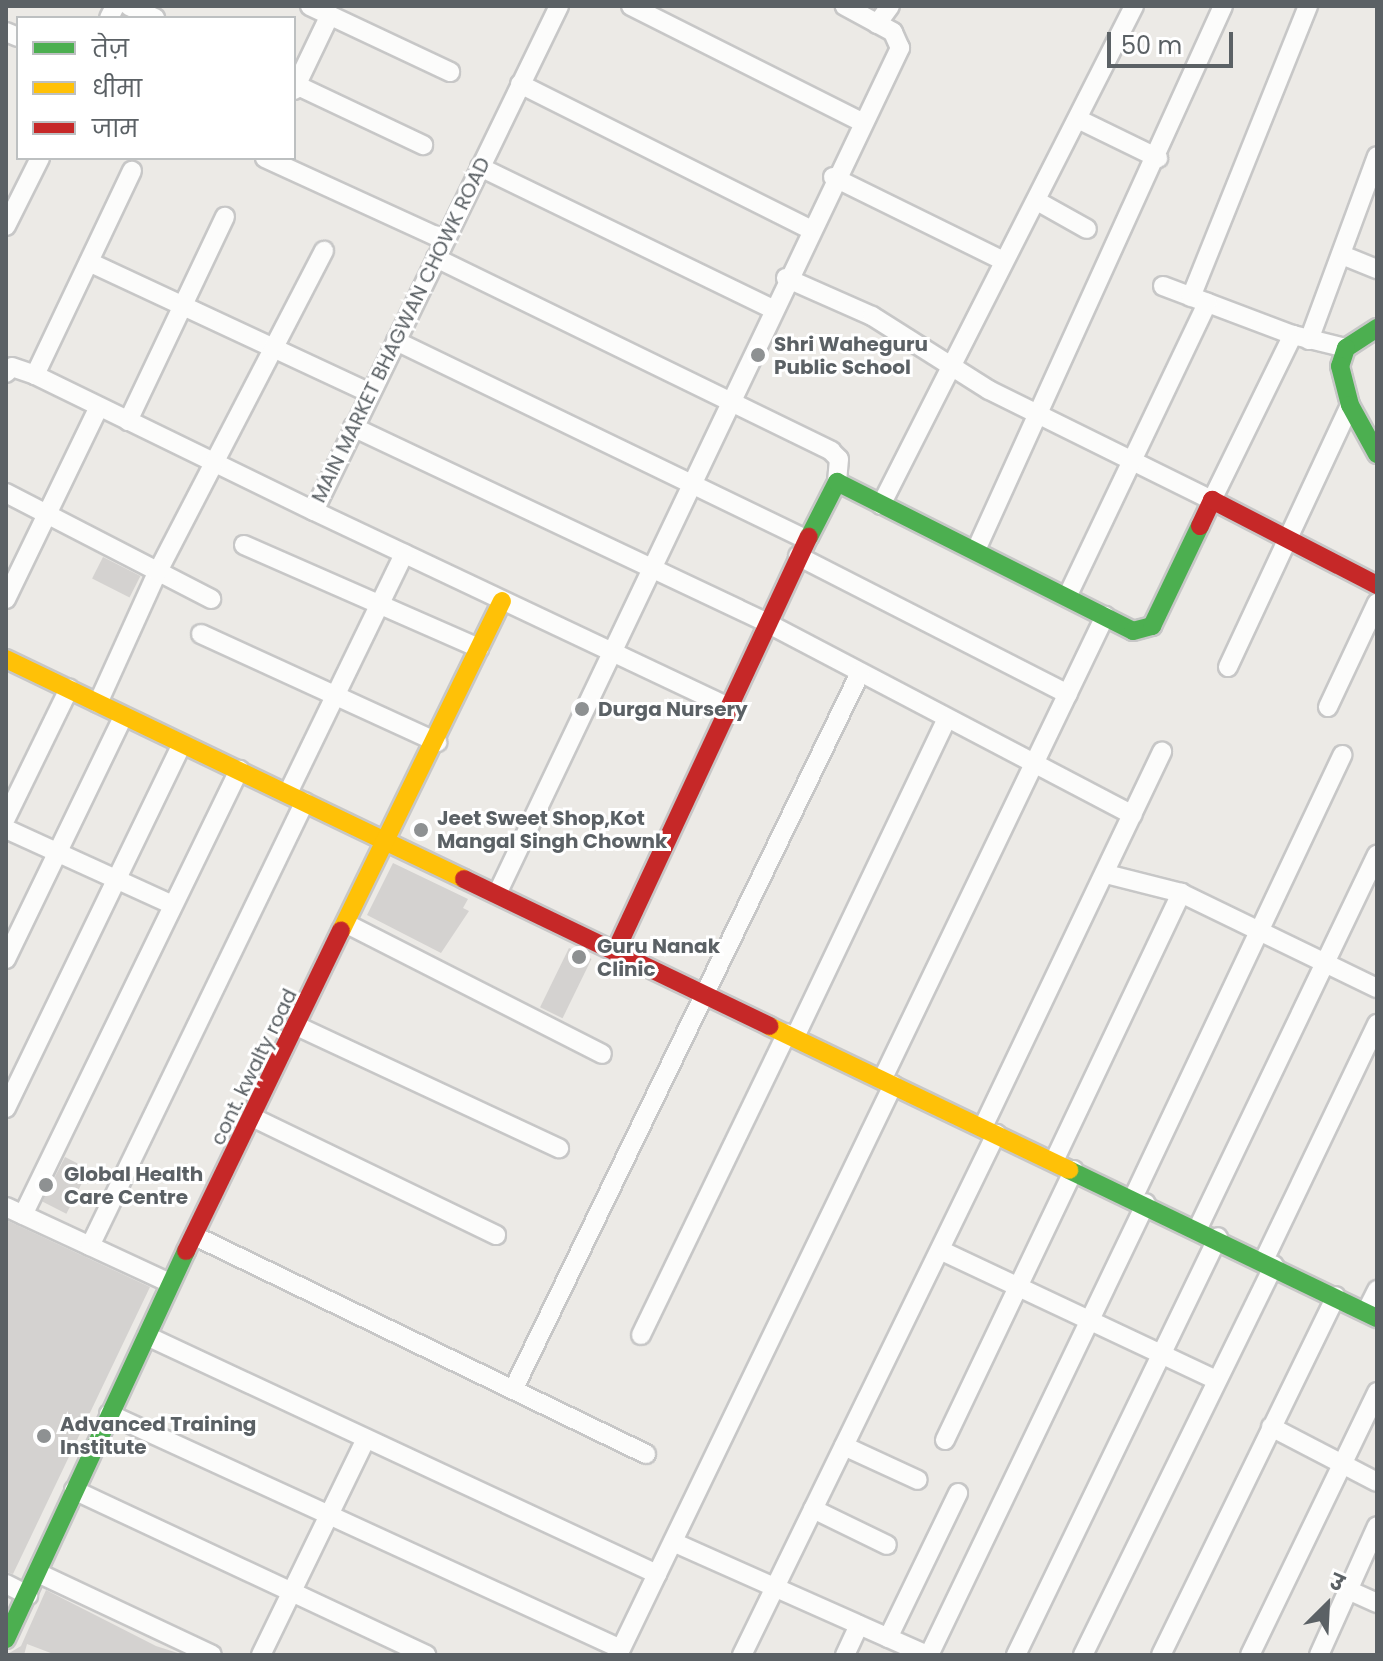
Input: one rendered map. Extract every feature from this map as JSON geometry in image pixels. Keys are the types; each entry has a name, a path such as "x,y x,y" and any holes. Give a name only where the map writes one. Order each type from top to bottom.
{"street":[{"path":"129,6 151,16"},
{"path":"310,6 450,72"},
{"path":"631,6 860,121"},
{"path":"498,892 833,177 901,43 877,24 845,6"},
{"path":"877,24 890,6"},
{"path":"881,505 1002,260 1080,120 1134,6"},
{"path":"976,550 1158,158 1223,6"},
{"path":"1067,597 1132,462 1199,300 1308,6"},
{"name":"MAIN MARKET BHAGWAN CHOWK ROAD","path":"552,8 520,84 314,511 728,707"},
{"path":"296,85 330,15"},
{"path":"520,84 809,229"},
{"path":"296,87 423,145"},
{"path":"1080,120 1158,158"},
{"path":"6,226 39,160"},
{"path":"269,160 444,240"},
{"path":"480,167 772,309"},
{"path":"837,482 1133,631 1152,626 1212,500 1342,255 1375,168"},
{"path":"35,375 132,171"},
{"path":"833,177 1002,260"},
{"path":"1037,201 1087,229"},
{"path":"128,421 225,217"},
{"path":"98,703 157,573 324,251"},
{"path":"1342,255 1377,269"},
{"path":"436,258 729,404 831,451 839,459 837,482 765,622 616,950"},
{"path":"89,262 370,393"},
{"path":"786,278 896,329 951,368 1212,500 1289,543 1377,585"},
{"path":"1163,286 1301,337 1346,348"},
{"path":"1377,328 1346,348 1340,366 1350,405 1377,454"},
{"path":"396,341 691,483 802,548 1068,694"},
{"path":"6,373 12,367 35,375 314,511"},
{"path":"1228,667 1289,543 1350,405"},
{"path":"6,599 99,407"},
{"path":"353,427 765,622 1132,815"},
{"path":"6,493 211,599"},
{"path":"244,545 479,648"},
{"path":"90,1246 296,798 337,695 404,554"},
{"name":"cont. kwalty road","path":"6,1639 170,1283 299,1027 502,601"},
{"path":"1328,707 1377,603"},
{"path":"109,1414 620,1652 1105,616"},
{"path":"201,634 437,742"},
{"path":"6,660 296,798 390,839 888,1083 1218,1237 1372,1315 1377,1290"},
{"path":"513,1390 860,673"},
{"path":"6,818 69,689"},
{"path":"6,959 123,717"},
{"path":"641,1335 947,718"},
{"path":"6,1108 182,744"},
{"path":"742,1655 940,1250 990,1131 1162,751"},
{"path":"673,1542 928,1655 1088,1320 1139,1200 1342,755"},
{"path":"170,1283 14,1211 173,905 239,770"},
{"path":"6,829 173,905"},
{"path":"1198,1228 1377,855"},
{"path":"1106,874 1181,893 1377,988"},
{"path":"1054,1161 1181,893"},
{"path":"347,924 602,1054"},
{"path":"1083,1655 1216,1380 1377,1024"},
{"path":"299,1027 559,1148"},
{"path":"254,1118 496,1235"},
{"path":"945,1440 1074,1170"},
{"path":"195,1236 646,1454"},
{"path":"1016,1655 1218,1237"},
{"path":"940,1250 1216,1380"},
{"path":"1161,1655 1336,1296"},
{"path":"147,1336 657,1574"},
{"path":"1250,1655 1377,1392"},
{"path":"1271,1427 1377,1482"},
{"path":"261,1655 366,1439"},
{"path":"844,1446 918,1480"},
{"path":"74,1490 426,1655"},
{"path":"888,1638 958,1493"},
{"path":"813,1509 887,1545"},
{"path":"1319,1655 1377,1526"},
{"path":"38,1573 212,1655"},
{"path":"6,1584 28,1595"},
{"path":"1348,1590 1377,1603"},
{"path":"845,1655 859,1625"}],"building":[{"path":"103,557 140,576 130,597 92,578"},
{"path":"393,863 468,899 463,908 469,911 441,953 367,915"},
{"path":"569,948 591,959 563,1018 540,1007"},
{"path":"65,1157 89,1169 66,1214 42,1202"},
{"name":"Advanced Training Institute","path":"6,1220 150,1287 13,1574 6,1572"},
{"path":"46,1590 156,1646 184,1655 56,1655 27,1644 24,1655 6,1655 21,1646"}],"traffic: fast":[{"path":"1377,328 1346,348 1340,366 1350,405 1377,454"},
{"path":"809,537 837,482 1133,631 1152,626 1200,526"},
{"path":"1069,1170 1377,1318"},
{"path":"6,1639 186,1251"}],"traffic: slow":[{"path":"341,931 502,601"},
{"path":"6,659 464,879"},
{"path":"769,1026 1069,1170"}],"traffic: jam":[{"path":"1200,526 1212,500 1377,585"},
{"path":"616,950 809,537"},
{"path":"464,879 769,1026"},
{"path":"186,1251 341,931"}],"place":[{"name":"Shri Waheguru Public School","path":"758,355"},
{"name":"Durga Nursery","path":"582,709"},
{"name":"Jeet Sweet Shop,Kot Mangal Singh Chownk","path":"421,830"},
{"name":"Guru Nanak Clinic","path":"579,957"},
{"name":"Global Health Care Centre","path":"46,1185"},
{"name":"Advanced Training Institute","path":"44,1436"}]}
